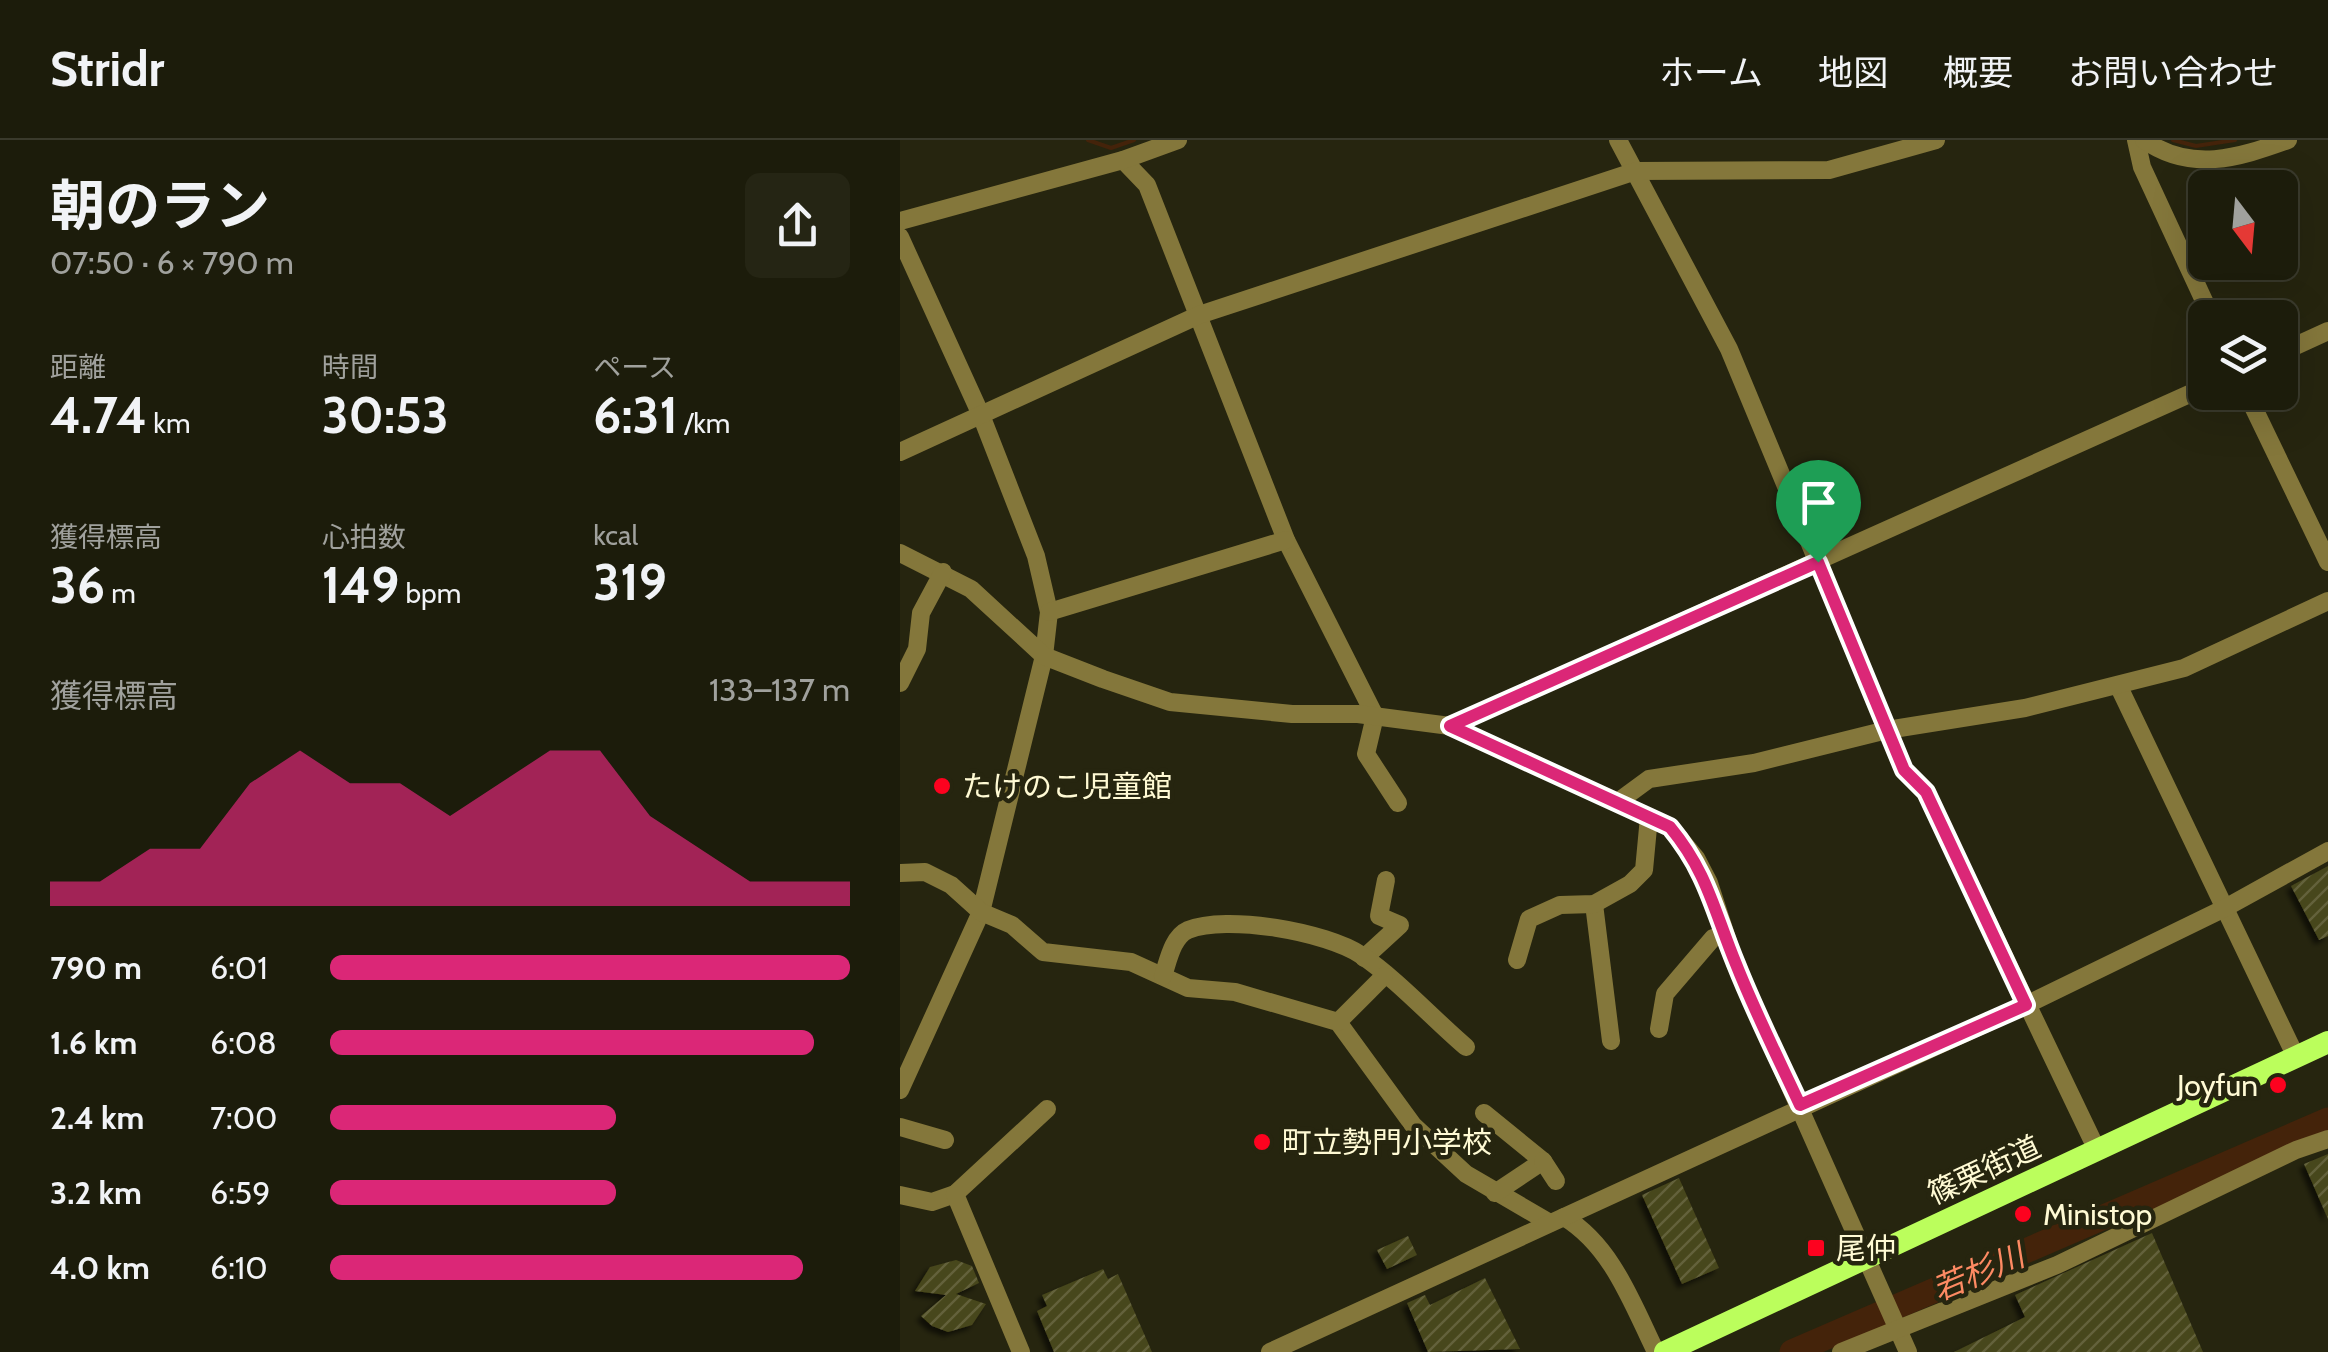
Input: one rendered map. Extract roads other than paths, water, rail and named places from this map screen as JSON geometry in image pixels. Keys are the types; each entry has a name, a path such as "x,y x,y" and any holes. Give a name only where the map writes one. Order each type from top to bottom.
{"main road":[{"name":"篠栗街道","path":"1665,1352 2328,1042"}],"street":[{"path":"900,221 1123,160 1178,140"},
{"path":"1618,140 1730,349 1904,770 1926,792 2098,1150"},
{"path":"900,452 1199,315 1636,172 1828,170 1936,140"},
{"path":"2136,140 2142,166 2204,300"},
{"path":"2144,140 2163,154 2197,161 2236,158 2288,140"},
{"path":"1123,160 1147,185 1286,540 1375,716 1366,754 1398,803"},
{"path":"900,237 981,416 1036,556 1049,612 1044,656 981,912 900,1090"},
{"path":"2298,346 2328,332"},
{"path":"1450,726 2188,395"},
{"path":"2255,410 2328,562"},
{"path":"1049,612 1286,540"},
{"path":"900,553 970,589 1044,656 1170,702 1292,714 1375,716 1450,726 1670,827 1696,858 1725,934 1908,1352"},
{"path":"900,683 917,649 921,613 943,572"},
{"path":"1619,801 1648,779 1754,762 1887,730 2025,708 2184,668 2328,601"},
{"path":"2119,686 2296,1058"},
{"path":"1517,960 1529,919 1560,905 1594,904 1630,884 1644,870 1650,817"},
{"path":"1281,1350 1800,1105 2026,1005 2225,908 2328,851"},
{"path":"900,874 925,872 951,884 981,912 1012,925 1043,952 1131,962 1188,988 1235,992 1338,1022 1414,1125 1466,1174 1495,1193 1585,1230 1615,1270 1656,1352"},
{"path":"1364,958 1388,941 1400,925 1379,916 1386,880"},
{"path":"1594,904 1611,1041"},
{"path":"1162,976 1176,941 1186,930 1229,922 1279,929 1364,958 1466,1048"},
{"path":"1659,1030 1665,994 1713,938 1725,934"},
{"path":"1338,1022 1384,976"},
{"path":"900,1195 932,1202 955,1194 1047,1109"},
{"path":"1484,1113 1543,1161 1556,1181"},
{"path":"900,1127 945,1140"},
{"path":"1841,1352 2057,1265 2296,1150 2328,1139"},
{"path":"1495,1193 1543,1161"},
{"path":"955,1194 1022,1352"}],"waterway":[{"path":"1088,140 1111,148 1134,140"},
{"path":"2173,140 2196,146 2235,140"},
{"name":"若杉川","path":"1792,1352 2328,1120"}],"place":[{"name":"たけのこ児童館","path":"942,786"},
{"name":"Joyfun","path":"2278,1085"},
{"name":"町立勢門小学校","path":"1262,1142"},
{"name":"Ministop","path":"2023,1214"},
{"name":"尾仲","path":"1816,1248"}]}
